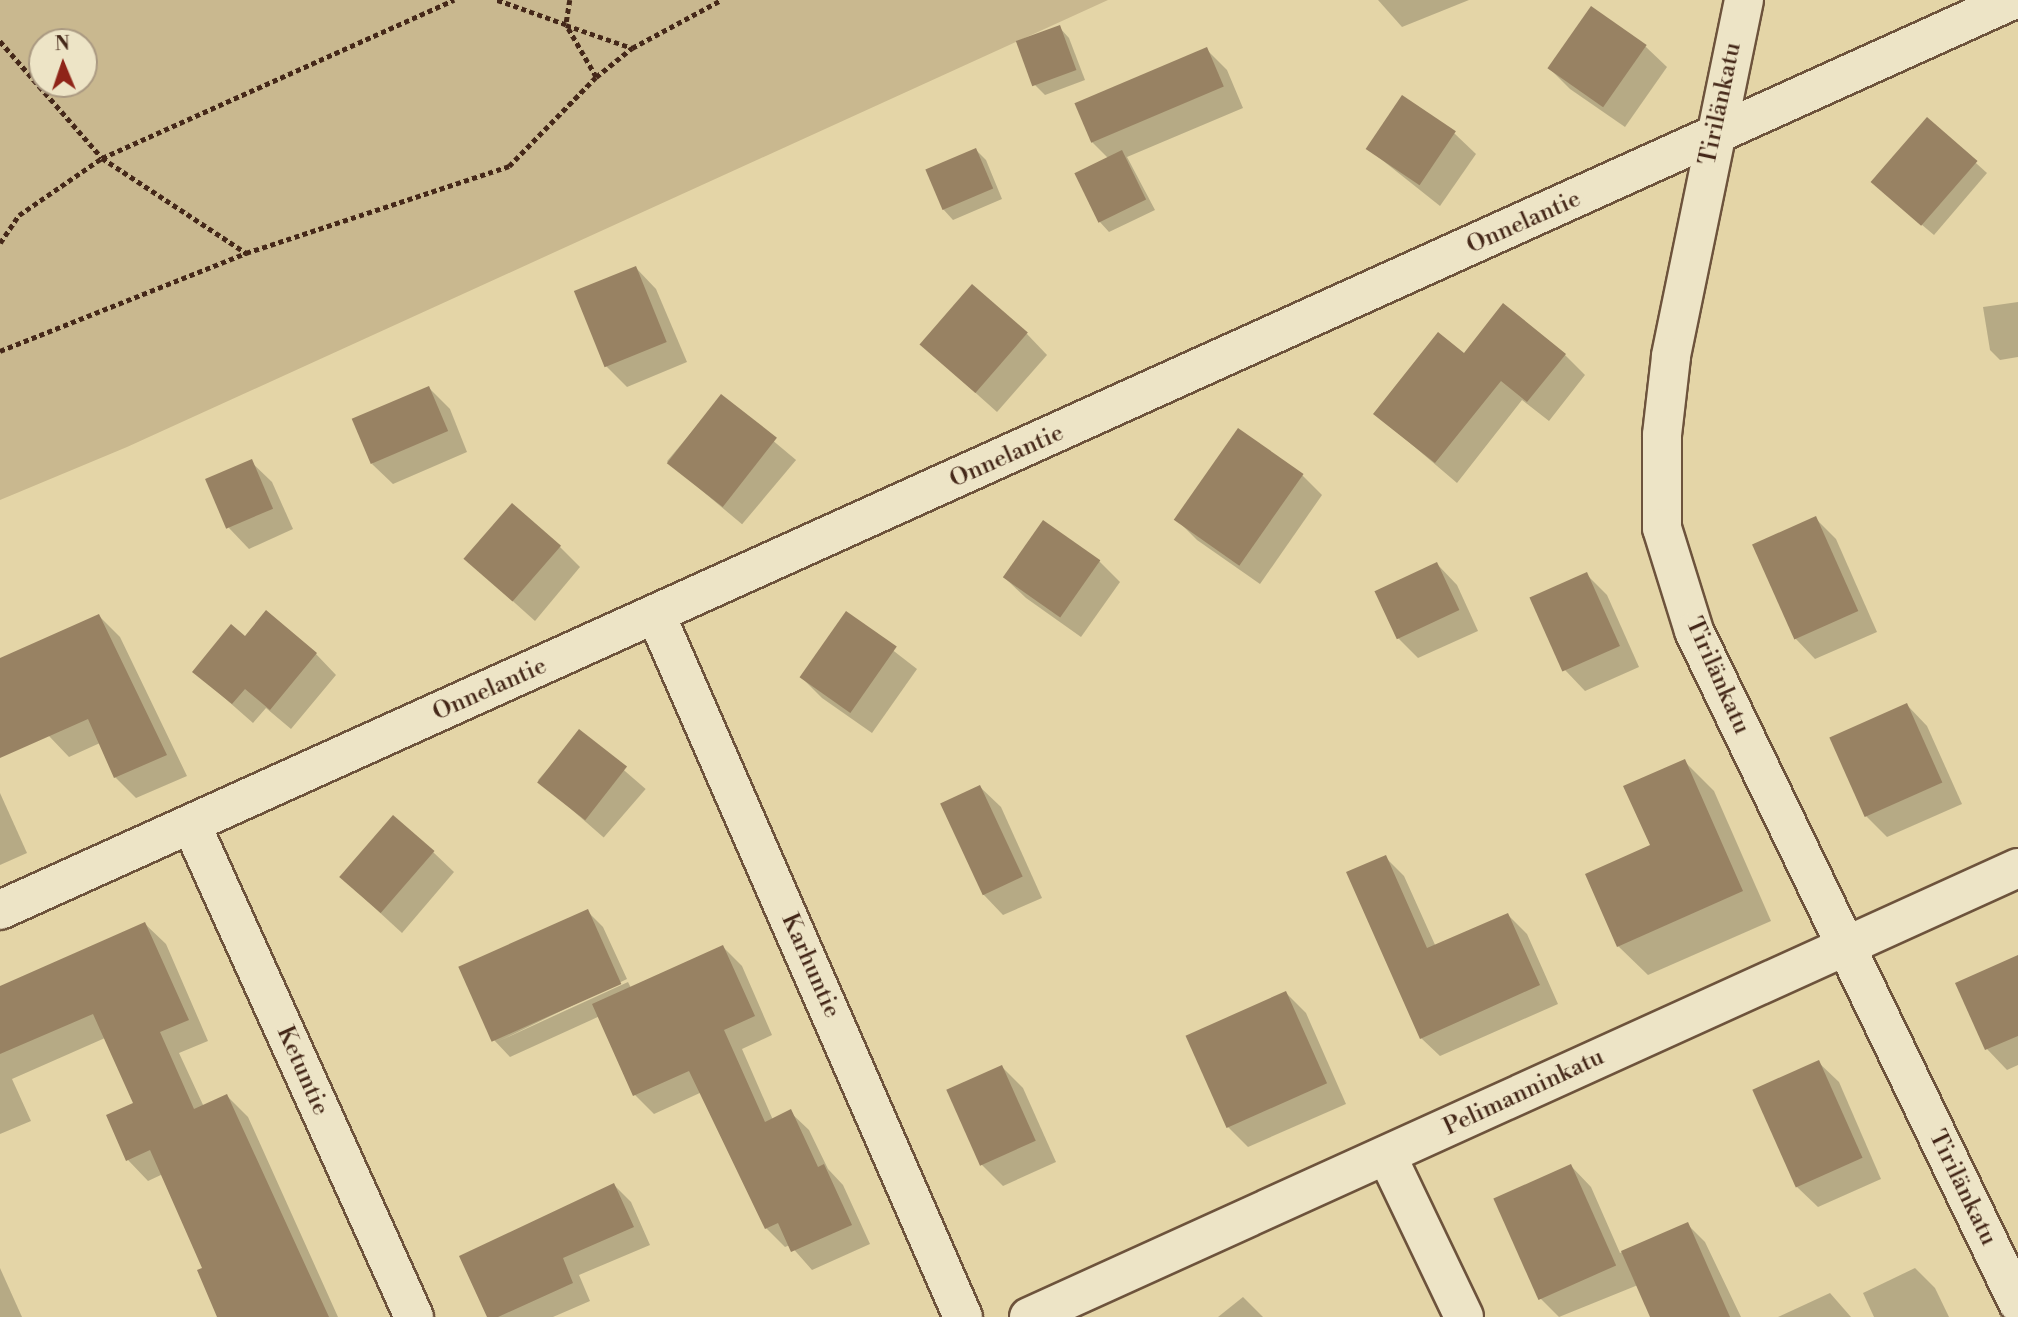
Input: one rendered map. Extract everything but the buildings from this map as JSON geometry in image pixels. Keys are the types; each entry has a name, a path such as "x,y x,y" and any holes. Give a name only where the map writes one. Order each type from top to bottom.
{"street":[{"name":"Tirilänkatu","path":"1744,0 1671,357 1662,435 1662,528 1694,631 2018,1303"},
{"name":"Onnelantie","path":"0,910 1714,138 2013,0"},
{"name":"Karhuntie","path":"656,615 963,1317"},
{"name":"Ketuntie","path":"191,824 414,1317"},
{"name":"Pelimanninkatu","path":"1029,1317 2018,868"},
{"path":"1387,1156 1464,1317"}],"path":[{"path":"0,243 19,215 102,158 454,0"},
{"path":"496,0 632,48"},
{"path":"570,0 566,25 596,77"},
{"path":"0,351 246,253 509,166 596,77 632,48 721,0"},
{"path":"0,41 102,158 246,253"}],"shaded area":[{"path":"0,0 1108,0 127,447 0,500"}]}
